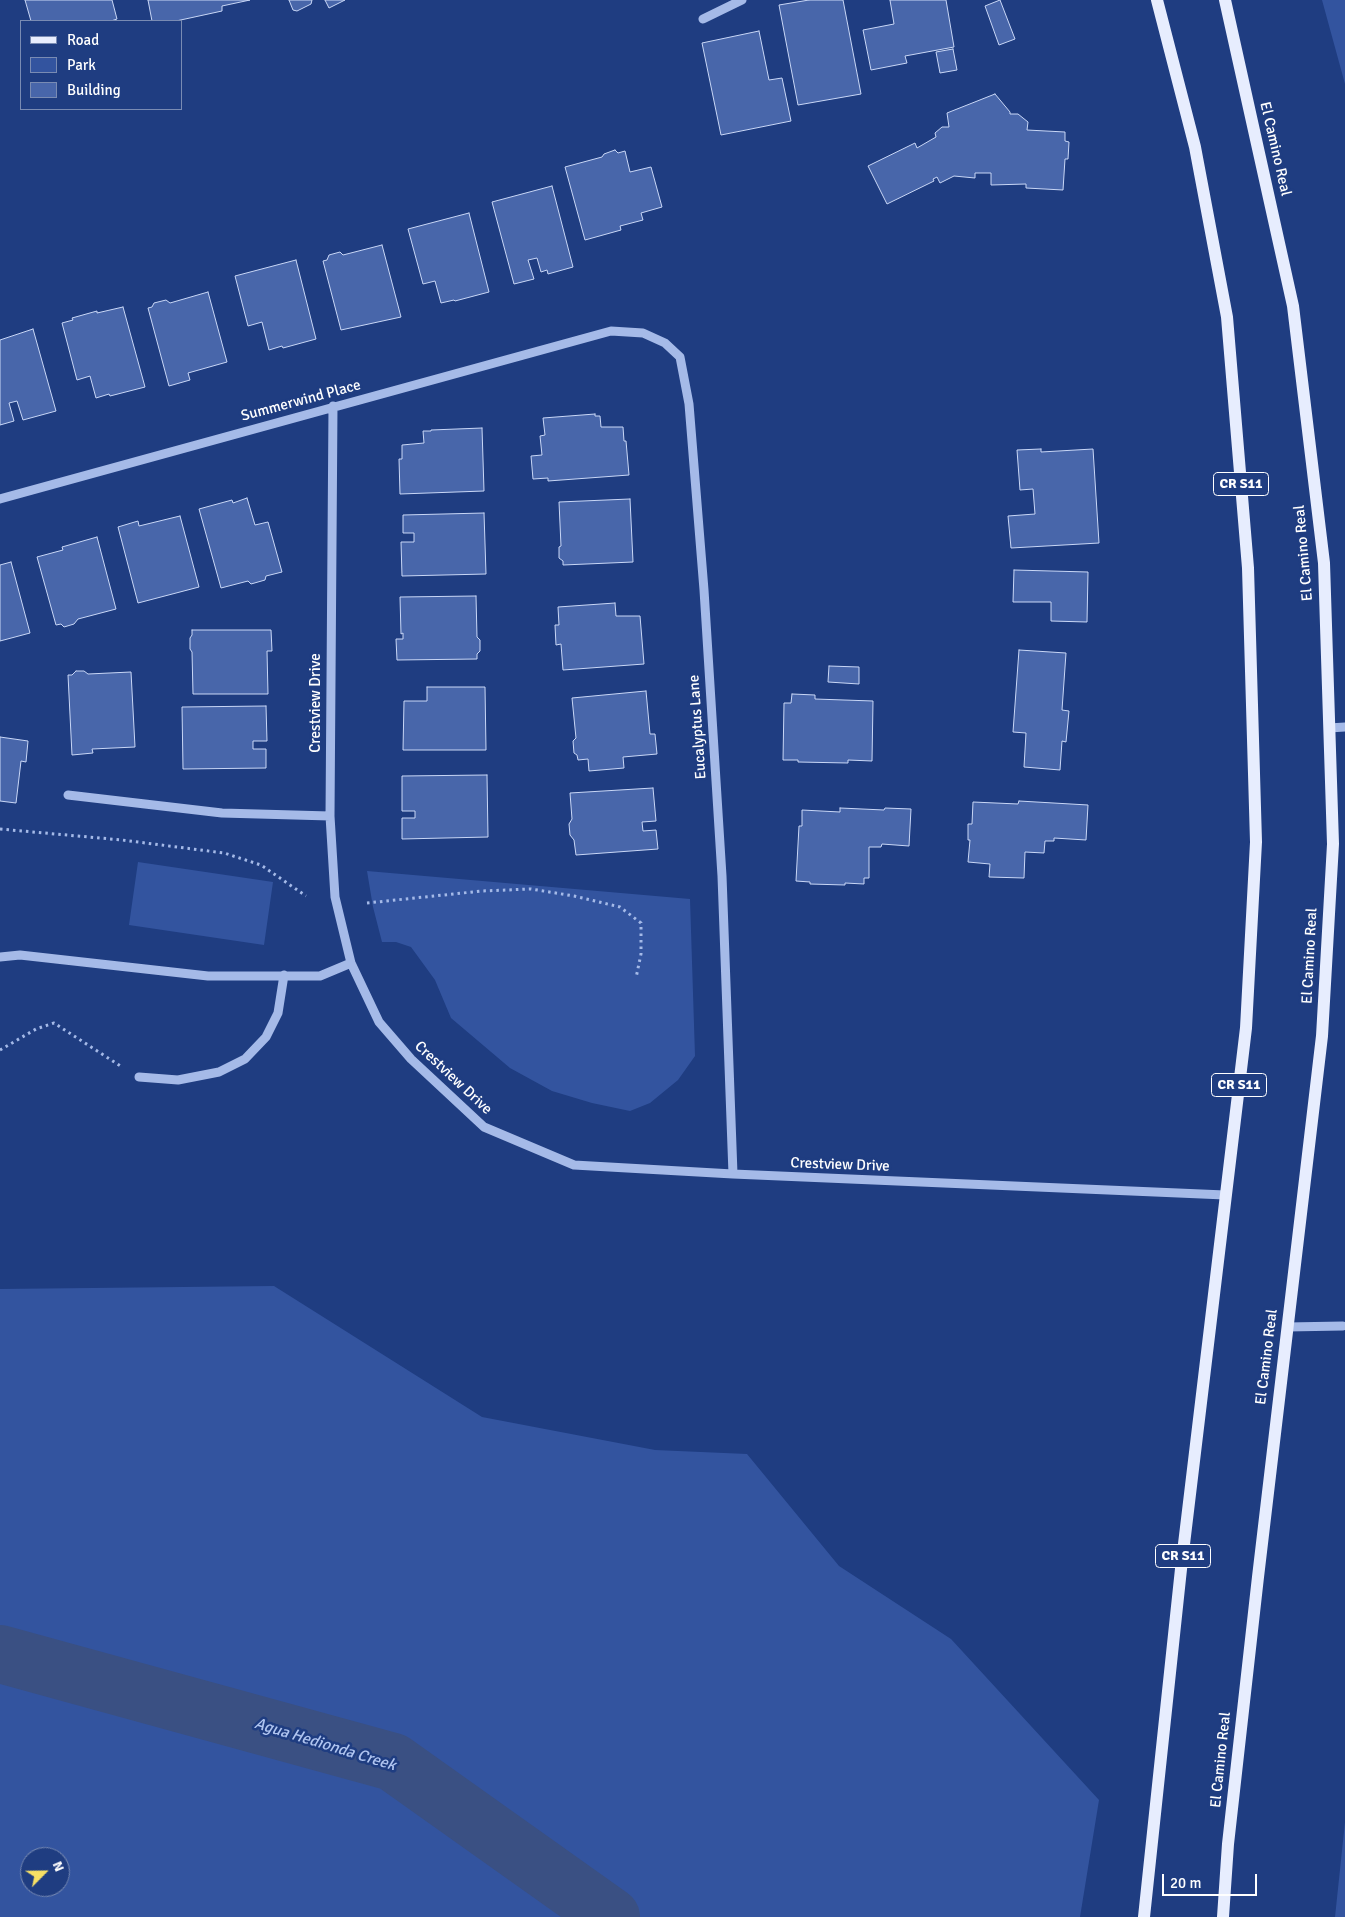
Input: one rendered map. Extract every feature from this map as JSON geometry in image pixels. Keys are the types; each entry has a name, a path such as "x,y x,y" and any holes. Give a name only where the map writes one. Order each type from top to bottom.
{"main road":[{"name":"CR S11","path":"1144,1917 1180,1579 1246,1028 1256,842 1248,568 1227,317 1195,147 1157,0"},
{"name":"El Camino Real","path":"1223,1917 1230,1824 1322,1036 1332,844 1324,563 1293,306 1225,0"}],"street":[{"path":"703,20 742,0"},
{"name":"Summerwind Place","path":"0,499 610,331"},
{"name":"Eucalyptus Lane","path":"610,331 643,333 664,343 680,357 689,404 704,590 722,876 733,1174"},
{"name":"Crestview Drive","path":"333,406 330,816 335,896 351,963 379,1022 411,1059 484,1127 574,1165 733,1174 1225,1195"},
{"path":"1329,728 1345,727"},
{"path":"68,795 222,814 330,816"},
{"path":"0,957 20,955 208,976 320,976 351,963"},
{"path":"139,1077 178,1080 219,1072 245,1059 266,1037 278,1014 284,975"},
{"path":"1287,1327 1343,1326"}],"path":[{"path":"0,830 122,840 224,853 261,865 306,896"},
{"path":"367,903 482,891 531,889 574,896 620,907 641,923 641,954 636,978"},
{"path":"0,1050 36,1030 54,1023 139,1077"}],"green space":[{"path":"1322,0 1345,0 1345,84"},
{"path":"138,862 273,882 264,945 129,925"},
{"path":"367,871 690,899 695,1056 678,1080 650,1103 630,1111 592,1103 552,1091 510,1068 451,1018 435,980 411,947 396,942 382,942 373,907"},
{"path":"274,1286 482,1417 655,1450 747,1454 839,1566 951,1639 1099,1800 1080,1917 0,1917 0,1289"},
{"path":"1345,1822 1345,1917 1335,1917"}],"building":[{"path":"25,0 112,0 117,19 114,20 31,20"},
{"path":"148,0 250,0 222,6 222,11 181,20 152,20"},
{"path":"289,0 312,0 311,4 297,11 293,10"},
{"path":"325,0 345,0 329,8"},
{"path":"809,0 843,0 861,94 798,105 779,5"},
{"path":"890,0 946,0 954,47 905,56 907,63 871,70 863,30 894,24"},
{"path":"1000,0 1015,39 999,45 985,6"},
{"path":"759,31 769,80 782,78 791,121 721,135 702,43"},
{"path":"953,49 957,70 940,73 936,52"},
{"path":"995,94 1010,114 1018,114 1028,122 1027,130 1065,132 1065,141 1069,142 1068,159 1065,159 1063,190 1026,188 1026,184 991,185 991,173 975,173 975,178 954,176 940,183 937,177 933,179 934,181 887,204 868,166 915,143 917,148 936,137 935,133 942,127 949,127 947,113"},
{"path":"615,150 618,153 625,151 630,172 651,167 662,207 641,213 643,220 620,226 621,230 585,240 565,167 602,157 604,154"},
{"path":"552,186 573,267 548,274 547,270 541,272 537,258 528,260 534,279 514,284 492,202"},
{"path":"469,213 489,292 441,303 435,281 423,284 408,229"},
{"path":"382,245 401,317 341,330 323,261 327,260 329,255 340,252 343,255"},
{"path":"296,260 316,339 269,350 262,322 248,326 235,276"},
{"path":"208,292 227,362 188,373 190,380 169,386 148,308 152,307 154,303 166,300 170,303"},
{"path":"123,307 145,387 96,398 90,376 77,380 62,323 97,311 97,313"},
{"path":"33,329 56,411 23,420 17,401 9,403 14,421 0,425 0,340"},
{"path":"595,414 595,416 600,416 601,427 623,427 629,475 548,481 548,478 533,479 531,456 542,455 540,436 545,435 543,418"},
{"path":"482,428 484,491 400,494 399,459 402,459 402,445 424,443 423,431"},
{"path":"1041,449 1041,452 1093,449 1099,543 1011,548 1008,516 1035,514 1033,489 1020,490 1017,450"},
{"path":"247,498 255,525 268,522 282,572 266,576 265,580 251,584 248,581 221,588 199,509 232,500 233,503"},
{"path":"630,499 633,562 563,565 563,561 559,558 559,547 561,546 559,502"},
{"path":"484,513 486,574 402,576 401,542 414,542 414,533 403,533 403,515"},
{"path":"180,516 199,587 138,603 118,527 138,521 139,526"},
{"path":"97,537 116,609 78,619 74,624 64,627 61,624 56,625 37,557 63,550 62,547"},
{"path":"11,562 30,633 0,641 0,565"},
{"path":"1014,570 1088,572 1087,622 1051,621 1051,602 1013,602"},
{"path":"476,596 477,637 480,640 480,651 477,654 477,659 397,660 396,639 403,639 403,633 401,634 400,597"},
{"path":"615,603 616,616 640,616 644,664 563,670 561,644 556,645 555,625 559,625 558,607"},
{"path":"192,630 271,630 272,651 267,651 268,694 193,694 192,652 190,649"},
{"path":"1019,650 1066,653 1062,710 1069,711 1066,742 1062,741 1060,770 1024,767 1026,733 1013,732"},
{"path":"829,666 859,667 859,684 828,682"},
{"path":"76,671 84,671 88,674 131,672 135,747 92,749 93,753 72,755 68,675 72,675"},
{"path":"427,687 485,687 486,750 403,750 404,701 427,701"},
{"path":"646,691 650,734 655,734 657,754 623,757 624,768 589,771 588,759 578,760 577,755 574,753 573,741 576,738 572,698"},
{"path":"792,694 815,695 815,699 873,701 872,761 848,760 848,763 783,760 784,703 791,703"},
{"path":"266,706 267,741 253,741 253,749 266,749 266,768 183,769 182,707"},
{"path":"0,737 28,741 26,762 21,761 16,803 0,801"},
{"path":"487,775 488,837 402,839 402,818 415,818 415,811 402,811 402,776"},
{"path":"653,788 656,821 642,822 643,831 656,830 658,849 576,855 574,840 570,835 569,824 572,819 570,793"},
{"path":"1019,801 1088,805 1086,840 1054,838 1054,841 1045,841 1044,853 1025,852 1024,878 989,877 990,864 968,862 970,840 968,840 968,824 972,824 973,802 1018,804"},
{"path":"840,808 911,809 909,846 882,844 881,847 869,847 869,878 864,878 864,884 810,884 810,882 796,881 799,826 802,826 802,810 840,812"}],"waterway":[{"name":"Agua Hedionda Creek","path":"0,1654 393,1762 611,1917"}]}
